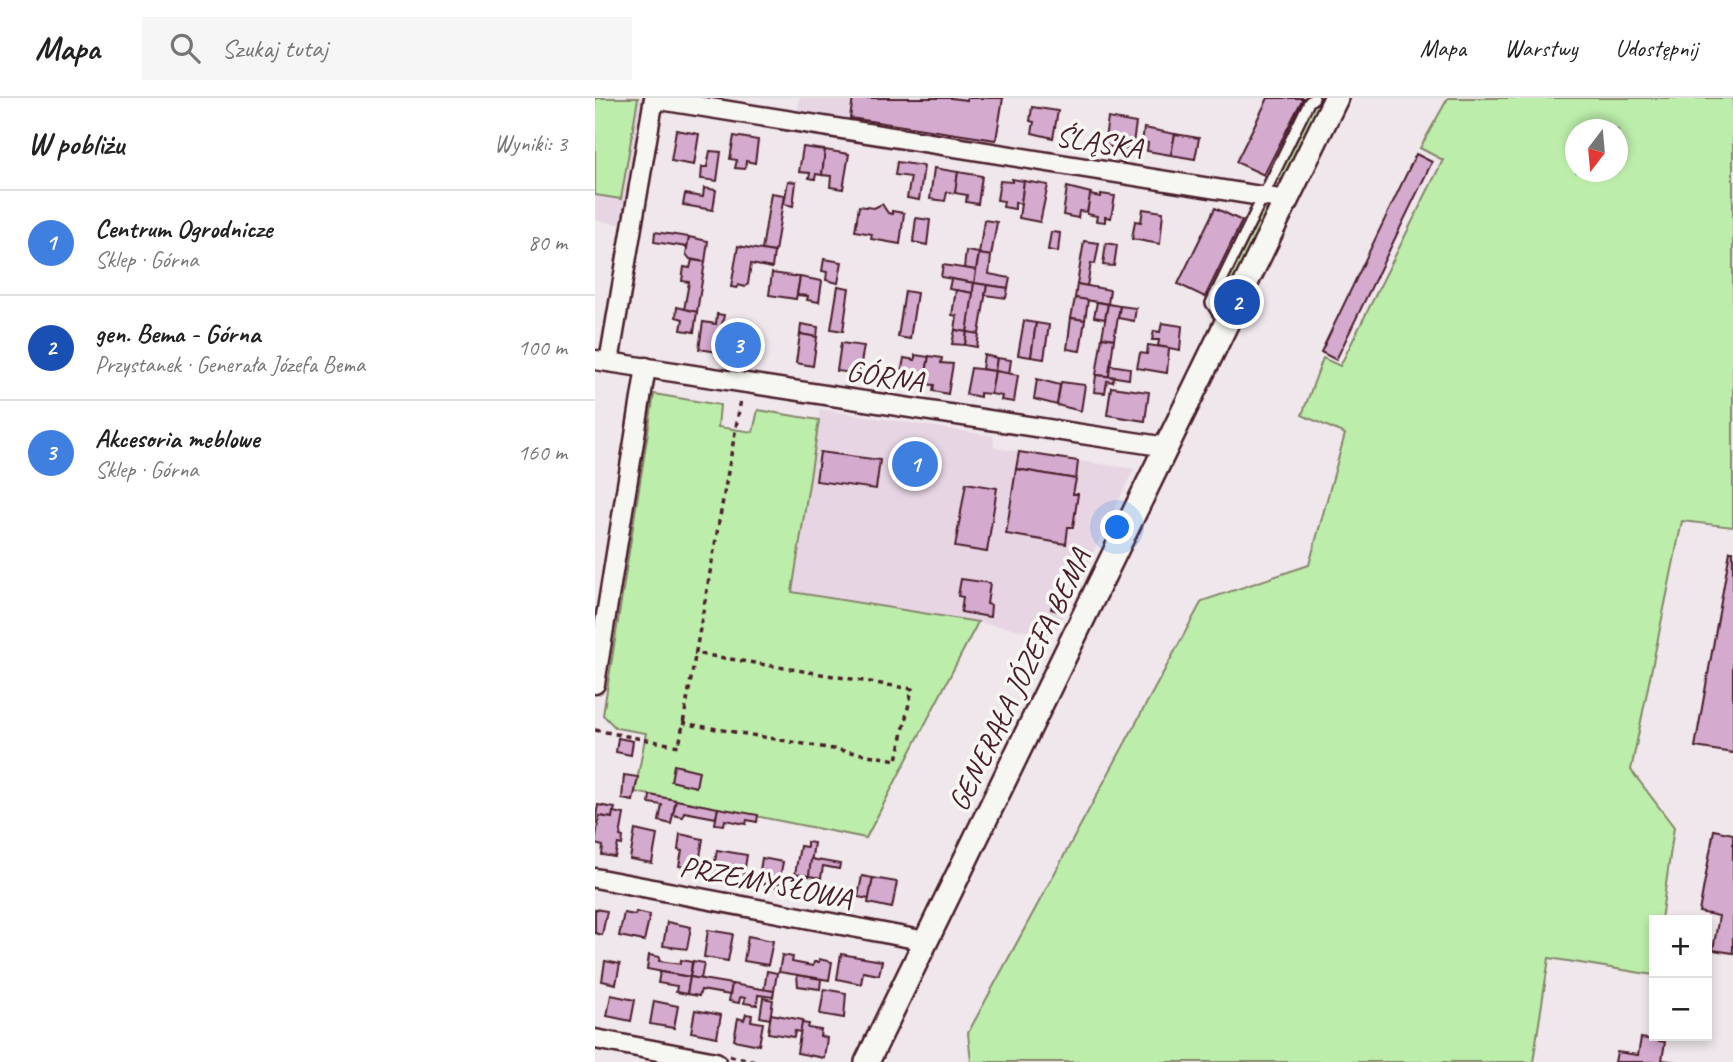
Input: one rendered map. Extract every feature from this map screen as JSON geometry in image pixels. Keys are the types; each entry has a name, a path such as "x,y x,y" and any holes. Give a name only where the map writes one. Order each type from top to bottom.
{"street":[{"name":"GENERAŁA JÓZEFA BEMA","path":"867,1062 1226,325 1275,199 1336,98"},
{"name":"ŚLĄSKA","path":"654,99 1275,199"},
{"path":"602,361 654,99"},
{"name":"GÓRNA","path":"602,361 1167,447"},
{"path":"595,684 646,367"},
{"name":"PRZEMYSŁOWA","path":"595,878 926,941"},
{"path":"595,1039 716,1062"}],"lane":[{"path":"1275,199 1309,102 1314,98"}],"path":[{"path":"595,730 679,746 744,383"},
{"path":"682,723 897,761 912,689 694,653"}],"shaded area":[{"path":"595,98 644,98 622,225 595,220"},
{"path":"799,98 1003,98 996,142 798,110"},
{"path":"820,409 993,436 994,448 1134,469 1053,635 792,592"}],"green space":[{"path":"595,98 638,98 621,199 595,195"},
{"path":"1326,98 1285,178 1275,182 1311,107"},
{"path":"1448,98 1733,98 1733,527 1682,521 1631,770 1674,827 1662,915 1649,915 1649,974 1549,958 1533,1062 971,1062 968,1033 1202,601 1309,565 1345,434 1302,415 1323,358 1340,366 1443,160 1420,148"},
{"path":"1263,206 1267,213 1266,220 1224,307 1216,301"},
{"path":"654,394 720,405 718,427 753,432 758,410 819,420 792,592 978,622 866,838 635,792 646,733 616,728 603,715"}],"building":[{"path":"853,98 1003,98 996,140 850,118"},
{"path":"1268,98 1303,98 1264,175 1236,162"},
{"path":"1032,107 1058,111 1053,138 1032,133"},
{"path":"1108,118 1136,123 1132,150 1104,146"},
{"path":"1144,128 1175,134 1171,155 1147,151 1148,143 1142,142"},
{"path":"676,130 699,134 694,165 671,161"},
{"path":"1175,134 1199,138 1195,159 1171,155"},
{"path":"734,136 758,140 755,163 746,161 745,169 735,168 737,160 730,159"},
{"path":"803,147 825,150 822,175 816,174 815,179 809,178 810,173 799,172"},
{"path":"825,150 849,154 843,189 830,187 831,176 822,175"},
{"path":"710,151 721,152 717,181 701,179 702,167 707,167"},
{"path":"1416,154 1432,162 1336,360 1321,352"},
{"path":"897,162 924,166 919,200 907,198 911,177 895,175"},
{"path":"934,168 958,172 955,193 947,192 945,201 930,199"},
{"path":"958,172 982,176 978,204 966,202 967,195 955,193"},
{"path":"1012,179 1024,181 1021,204 1015,202 1015,209 1003,207 1004,201 997,200 1000,181 1012,182"},
{"path":"788,181 796,182 793,206 784,204"},
{"path":"1024,181 1048,185 1040,222 1019,218"},
{"path":"1067,187 1091,193 1087,212 1079,211 1078,218 1063,215"},
{"path":"704,188 716,190 713,210 683,205 685,194 703,197"},
{"path":"771,193 784,195 775,252 762,250"},
{"path":"1101,194 1115,196 1111,218 1105,217 1105,222 1096,221 1097,216 1087,214 1090,195 1101,197"},
{"path":"882,204 888,213 904,213 900,244 871,239 872,234 855,231 859,206 874,208"},
{"path":"1215,208 1242,221 1205,297 1178,284"},
{"path":"1143,209 1163,212 1160,244 1132,239 1135,221 1141,222"},
{"path":"916,218 930,220 927,245 913,242"},
{"path":"984,220 997,222 991,256 979,254"},
{"path":"655,232 689,237 687,247 654,242"},
{"path":"1051,232 1060,233 1058,252 1048,250"},
{"path":"689,237 708,241 705,262 690,259 686,254"},
{"path":"1084,241 1099,243 1095,264 1091,263 1087,286 1077,284"},
{"path":"1106,243 1117,245 1114,266 1103,265"},
{"path":"738,246 774,252 772,268 751,264 748,284 745,287 738,285 737,288 731,287"},
{"path":"966,251 979,253 976,270 964,268"},
{"path":"979,254 991,256 989,274 1010,278 1008,288 974,283"},
{"path":"824,259 842,262 838,283 826,280 827,272 822,271"},
{"path":"692,260 705,262 697,312 684,310 689,282 682,281 684,267 690,268"},
{"path":"943,265 976,270 974,283 941,277"},
{"path":"772,273 800,277 796,299 769,295"},
{"path":"800,277 822,281 819,302 807,300 808,296 797,295"},
{"path":"951,279 974,283 973,293 949,289"},
{"path":"974,283 987,285 979,334 967,332"},
{"path":"1077,284 1110,290 1108,304 1075,298"},
{"path":"987,285 1008,288 1006,298 985,295"},
{"path":"838,286 849,288 843,331 831,329"},
{"path":"956,290 973,293 967,332 955,330 957,316 952,315"},
{"path":"905,291 917,293 910,339 898,337"},
{"path":"1075,298 1088,300 1085,320 1071,318"},
{"path":"1097,302 1108,304 1105,319 1094,317"},
{"path":"1108,304 1120,306 1114,339 1102,337"},
{"path":"1120,306 1136,308 1134,321 1118,318"},
{"path":"677,307 697,312 694,332 681,330 683,319 676,317"},
{"path":"717,314 724,315 722,325 734,327 730,354 699,349 703,322 716,324"},
{"path":"1071,318 1085,320 1080,351 1067,349"},
{"path":"1024,321 1036,323 1031,357 1018,355"},
{"path":"1036,323 1049,325 1044,359 1031,357"},
{"path":"1162,323 1182,326 1180,350 1158,346 1159,340 1152,340 1154,331 1160,332"},
{"path":"801,324 818,327 817,337 800,334"},
{"path":"734,327 754,330 749,361 737,359 738,355 730,354"},
{"path":"955,330 967,332 965,345 952,344"},
{"path":"967,332 979,334 977,347 965,345"},
{"path":"800,334 817,337 813,366 796,363"},
{"path":"1102,337 1114,339 1109,376 1096,375"},
{"path":"841,343 864,346 859,374 837,371"},
{"path":"1148,345 1169,348 1167,373 1137,368 1140,353 1147,354"},
{"path":"915,355 929,357 924,384 899,384 904,358 915,360"},
{"path":"984,355 997,358 995,371 982,369"},
{"path":"929,356 942,358 941,363 953,364 948,394 933,391 934,385 924,384"},
{"path":"997,358 1011,360 1009,374 995,371"},
{"path":"1110,365 1130,368 1129,379 1109,376"},
{"path":"971,368 995,371 991,394 980,393 980,397 966,394"},
{"path":"995,371 1018,375 1014,402 1001,400 1002,396 991,394"},
{"path":"1096,375 1114,377 1113,382 1107,381 1105,393 1094,392"},
{"path":"1037,379 1060,385 1057,405 1034,399"},
{"path":"1061,382 1085,385 1081,411 1057,405"},
{"path":"1111,387 1149,392 1145,421 1107,415"},
{"path":"820,452 880,460 876,489 816,481"},
{"path":"1019,452 1078,461 1076,479 1016,469"},
{"path":"1016,469 1076,479 1073,494 1078,494 1073,527 1068,527 1066,544 1006,534"},
{"path":"966,483 997,488 987,552 955,547"},
{"path":"1730,551 1733,551 1733,753 1695,747"},
{"path":"961,579 990,583 987,604 991,605 990,617 961,612 963,597 958,596"},
{"path":"1054,599 1066,602 1063,612 1051,609"},
{"path":"618,738 633,741 631,755 616,752"},
{"path":"674,765 699,771 696,787 671,781"},
{"path":"624,775 638,777 633,801 622,799"},
{"path":"650,795 676,800 671,824 659,821 662,805 649,803"},
{"path":"676,800 718,808 716,818 684,812 683,817 673,815"},
{"path":"598,805 615,808 612,818 599,816 598,823 595,822"},
{"path":"718,808 758,815 757,822 747,820 746,824 725,820 724,825 715,824"},
{"path":"613,812 624,814 620,836 623,837 622,845 618,844 615,857 602,855 603,846 595,844 599,816 612,818"},
{"path":"635,830 657,835 652,863 630,859"},
{"path":"1714,830 1733,834 1733,953 1713,950 1719,916 1699,912"},
{"path":"680,834 703,839 698,869 679,866 682,851 678,850"},
{"path":"807,842 814,843 809,876 795,874 800,846 807,847"},
{"path":"717,850 747,855 743,879 713,874"},
{"path":"762,858 783,862 778,887 758,883"},
{"path":"811,859 840,864 839,869 823,866 821,878 809,876"},
{"path":"862,876 873,878 869,899 858,897"},
{"path":"873,878 897,882 892,908 868,903"},
{"path":"595,909 607,911 602,935 595,933"},
{"path":"636,912 650,915 644,941 619,936 624,913 635,915"},
{"path":"667,922 691,927 687,949 663,946"},
{"path":"708,930 733,934 728,961 704,957"},
{"path":"748,936 773,941 768,965 744,961"},
{"path":"841,954 882,961 879,975 863,972 861,984 837,979"},
{"path":"649,955 660,957 659,961 680,964 681,960 692,962 690,977 647,969"},
{"path":"782,955 793,957 792,962 813,966 819,959 832,962 829,980 779,972"},
{"path":"605,961 620,964 616,984 602,981"},
{"path":"693,961 704,963 701,979 690,977"},
{"path":"767,971 777,973 774,991 764,990"},
{"path":"660,972 690,977 687,994 676,992 677,986 658,983"},
{"path":"797,975 821,979 820,989 798,986"},
{"path":"690,977 732,984 730,995 701,990 699,996 687,994"},
{"path":"732,984 774,991 773,997 758,995 757,1005 744,1003 745,998 740,997 739,1003 729,1001"},
{"path":"824,989 846,993 844,1018 820,1014"},
{"path":"611,995 635,1000 631,1021 607,1016"},
{"path":"763,998 773,1000 770,1019 760,1017"},
{"path":"654,1001 678,1006 674,1028 650,1024"},
{"path":"695,1010 721,1015 717,1037 691,1032"},
{"path":"746,1014 752,1015 751,1021 763,1023 759,1045 734,1040 738,1018 744,1020"},
{"path":"771,1014 803,1020 801,1032 795,1031 794,1037 768,1033"},
{"path":"802,1023 809,1024 808,1028 821,1030 820,1036 827,1038 824,1058 797,1053"},
{"path":"1641,1038 1665,1042 1662,1060 1678,1062 1615,1062 1617,1052 1638,1055"}],"place":[{"name":"gen. Bema - Górna","path":"1237,302"},
{"name":"Akcesoria meblowe","path":"738,345"},
{"name":"Centrum Ogrodnicze","path":"915,464"}]}
